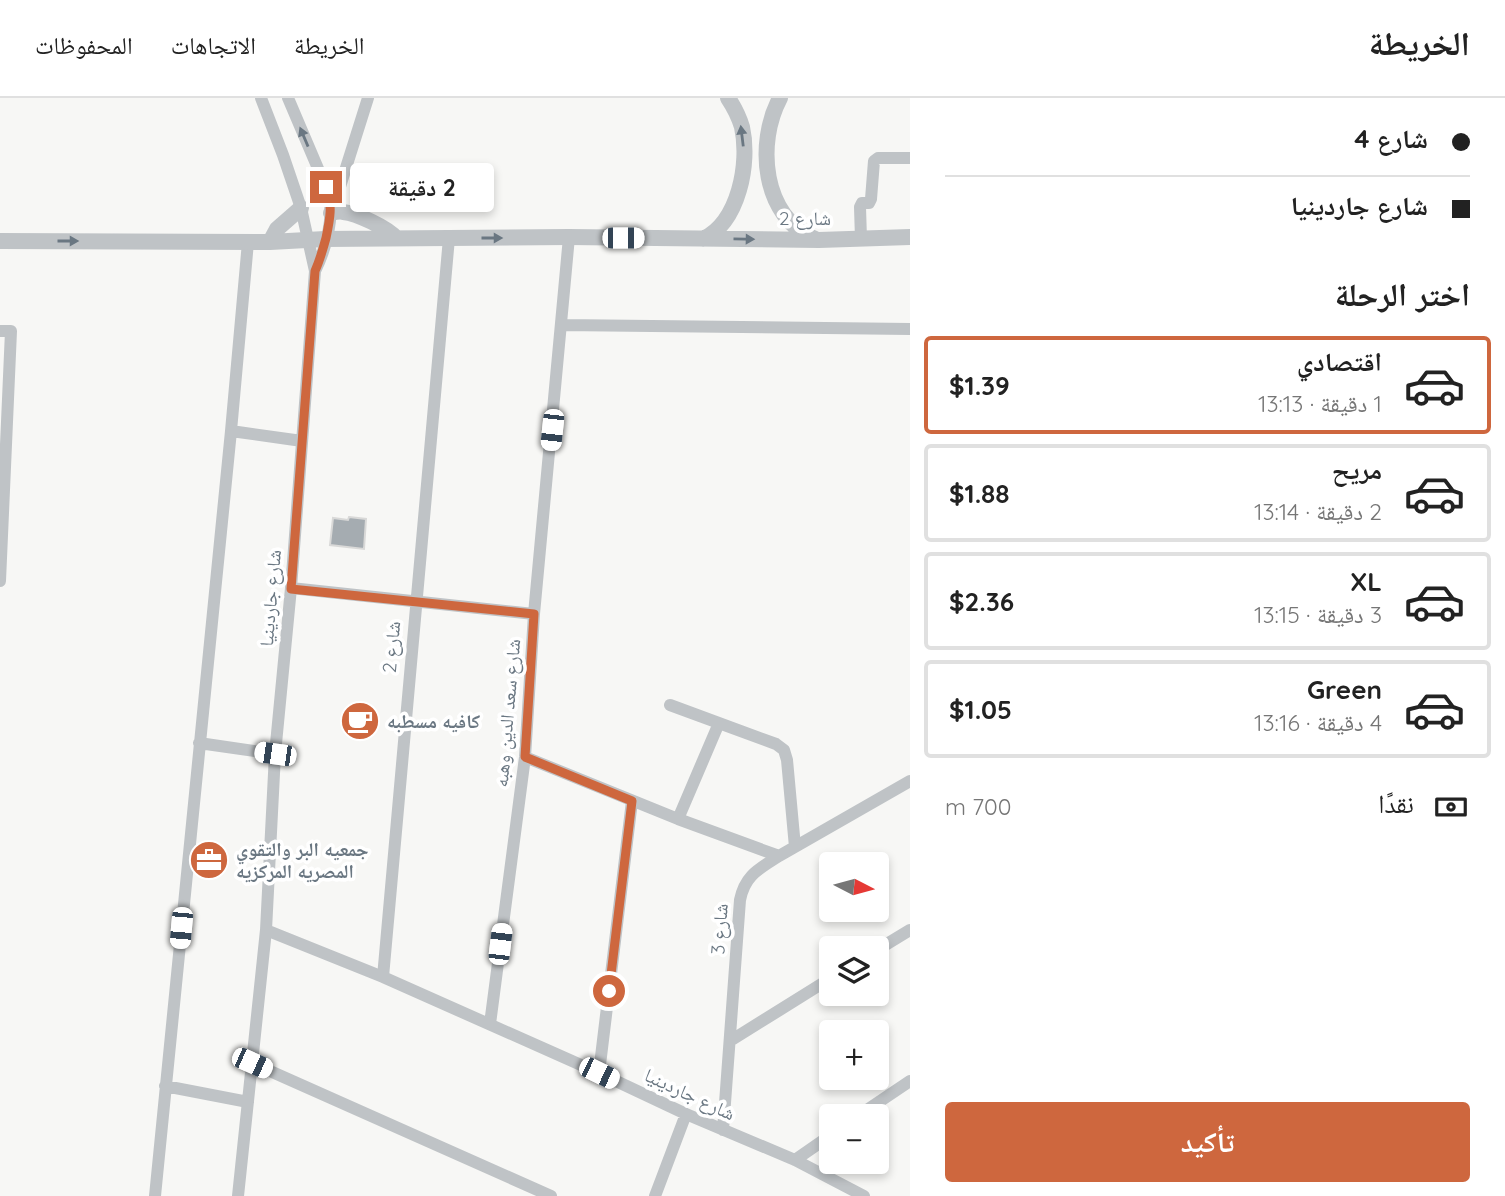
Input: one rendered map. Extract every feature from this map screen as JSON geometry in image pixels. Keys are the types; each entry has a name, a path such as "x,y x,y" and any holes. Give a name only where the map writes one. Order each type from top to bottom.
{"street":[{"name":"شارع جاردينيا","path":"242,1194 248,1102 266,930 275,754 291,589 315,271 301,208 261,98"},
{"name":"شارع جاردينيا","path":"288,98 328,192 331,213 315,271"},
{"path":"368,98 331,213 350,213 386,228 396,238"},
{"path":"703,239 712,234 728,214 742,179 743,131 728,98"},
{"path":"780,98 773,114 768,141 772,190 790,221 808,236 819,240"},
{"path":"861,239 860,207 862,203 869,203 871,200 874,161 878,158 910,158"},
{"path":"270,242 277,229 301,208"},
{"name":"شارع 2","path":"0,241 270,242 569,237 819,240 910,237"},
{"name":"شارع سعد الدين وهبه","path":"490,1024 525,757 534,614 569,237"},
{"name":"شارع 2","path":"383,977 449,238"},
{"path":"155,1196 248,242"},
{"path":"562,326 910,329"},
{"path":"0,331 11,331 0,581"},
{"path":"230,431 302,441"},
{"path":"291,589 534,614"},
{"path":"670,705 776,744 784,750 796,847"},
{"path":"678,819 719,723"},
{"path":"199,743 275,754"},
{"path":"525,757 678,819 779,856"},
{"name":"شارع 3","path":"723,1130 742,891 751,875 779,856 910,781"},
{"path":"599,1073 632,801"},
{"path":"889,942 910,929"},
{"name":"شارع جاردينيا","path":"266,930 490,1024 686,1115 795,1160 864,1196"},
{"path":"730,1041 819,985"},
{"path":"252,1063 551,1196"},
{"path":"876,1104 910,1081"},
{"path":"165,1086 248,1102"},
{"path":"655,1196 686,1115"},
{"path":"795,1160 819,1143"}],"building":[{"path":"349,517 366,519 364,549 330,545 333,518 348,520"}],"place":[{"name":"كافيه مسطبه","path":"360,721"},
{"name":"جمعيه البر والتقوي المصريه المركزيه","path":"209,860"}],"route":[{"path":"326,187 330,197 331,219 315,271 291,589 534,614 525,757 632,801 609,991"}]}
